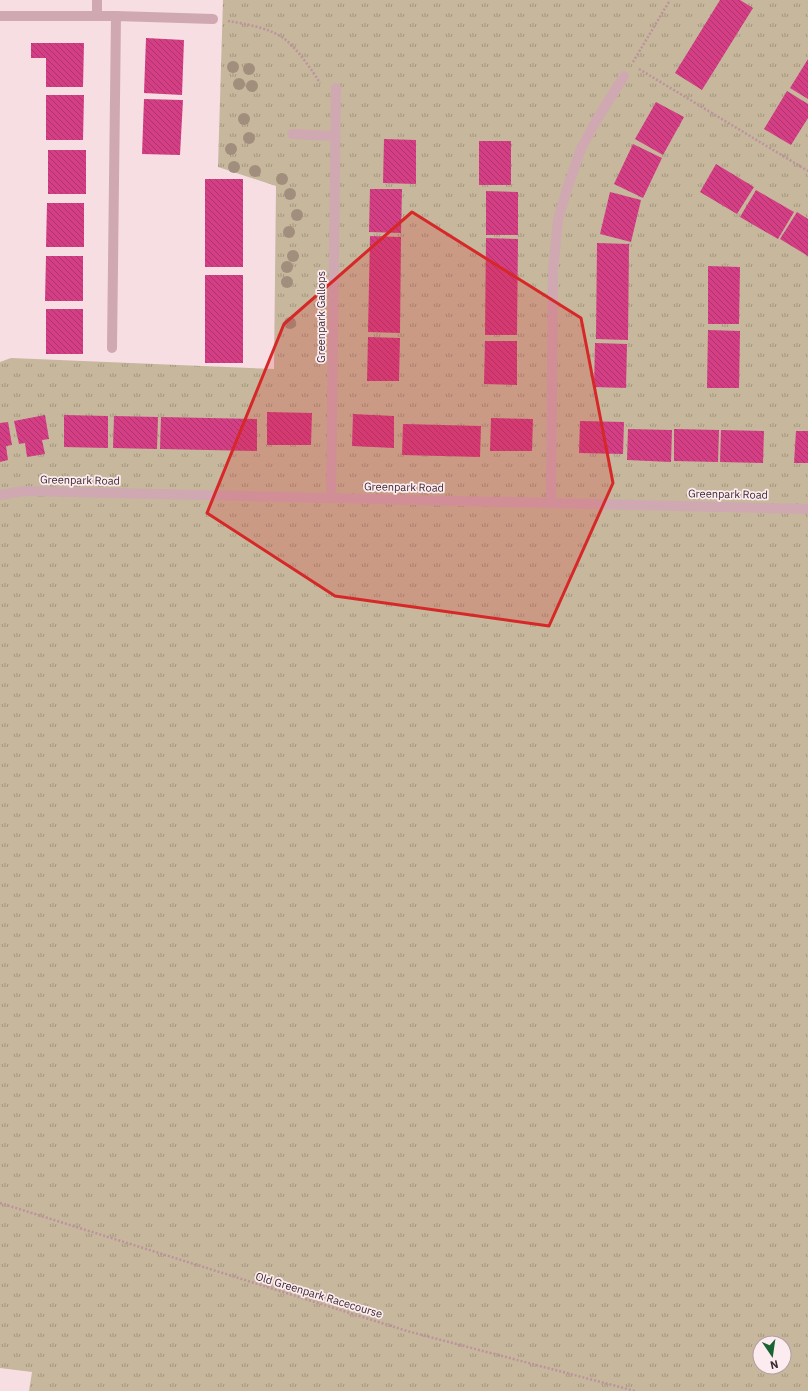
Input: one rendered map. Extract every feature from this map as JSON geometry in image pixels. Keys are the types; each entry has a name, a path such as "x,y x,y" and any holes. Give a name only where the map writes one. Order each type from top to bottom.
{"street":[{"path":"96,16 97,0"},
{"path":"0,16 116,16 213,19"},
{"path":"112,348 116,16"},
{"path":"551,502 553,270 558,220 581,150 596,120 624,76"},
{"name":"Greenpark Gallops","path":"331,498 334,136 336,88"},
{"path":"292,134 334,136"},
{"name":"Greenpark Road","path":"0,495 24,491 808,509"}],"path":[{"path":"624,76 670,0"},
{"path":"213,19 264,29 286,40 313,72 322,86"},
{"path":"631,64 808,172"},
{"name":"Old Greenpark Racecourse","path":"0,1204 407,1331 635,1391"}],"highlighted area":[{"path":"412,212 581,318 613,483 549,626 335,596 207,513 284,324"}],"green space":[{"path":"223,0 808,0 808,1391 29,1391 32,1372 0,1368 0,362 11,358 274,369 276,186 218,167"}],"building":[{"path":"720,0 740,0 753,8 702,90 675,73"},
{"path":"146,38 184,40 182,95 144,93"},
{"path":"31,43 84,43 83,87 46,87 46,58 31,58"},
{"path":"808,59 808,99 790,88"},
{"path":"787,91 808,104 808,118 791,145 764,129"},
{"path":"46,95 84,95 83,140 46,140"},
{"path":"144,99 183,100 180,155 142,154"},
{"path":"656,102 684,117 663,155 635,139"},
{"path":"384,139 416,140 416,184 383,183"},
{"path":"479,141 511,141 511,185 479,185"},
{"path":"633,144 662,158 643,198 614,184"},
{"path":"48,150 86,150 86,194 48,194"},
{"path":"716,164 754,187 737,214 700,192"},
{"path":"205,179 243,179 243,267 205,267"},
{"path":"370,189 402,189 401,233 369,232"},
{"path":"756,190 794,212 778,239 740,217"},
{"path":"486,191 518,192 518,235 486,235"},
{"path":"610,192 641,200 631,242 600,234"},
{"path":"47,203 84,203 84,247 46,247"},
{"path":"797,212 808,219 808,256 780,239"},
{"path":"370,236 401,237 400,333 368,332"},
{"path":"486,238 518,239 517,335 485,335"},
{"path":"597,243 629,244 628,340 596,339"},
{"path":"46,256 83,256 83,301 45,301"},
{"path":"708,266 740,267 739,324 708,324"},
{"path":"205,275 243,275 243,363 205,363"},
{"path":"46,309 83,309 83,354 46,354"},
{"path":"708,330 740,331 739,388 707,388"},
{"path":"368,337 400,338 399,381 367,381"},
{"path":"485,341 517,341 517,385 484,384"},
{"path":"595,343 627,344 626,388 594,387"},
{"path":"267,412 312,413 311,445 267,445"},
{"path":"353,414 394,416 394,448 352,446"},
{"path":"45,415 49,439 42,440 45,454 27,457 25,443 19,444 14,421"},
{"path":"64,415 108,416 108,448 64,447"},
{"path":"114,416 158,417 157,449 113,448"},
{"path":"161,417 257,419 257,451 160,449"},
{"path":"491,418 533,419 532,451 490,451"},
{"path":"580,421 624,422 623,454 579,453"},
{"path":"8,422 12,445 6,446 8,460 0,462 0,423"},
{"path":"403,424 481,426 480,457 402,455"},
{"path":"628,429 672,430 671,462 627,460"},
{"path":"674,429 719,430 718,462 674,461"},
{"path":"721,430 764,431 763,463 720,462"},
{"path":"796,431 808,431 808,463 794,463"}]}
